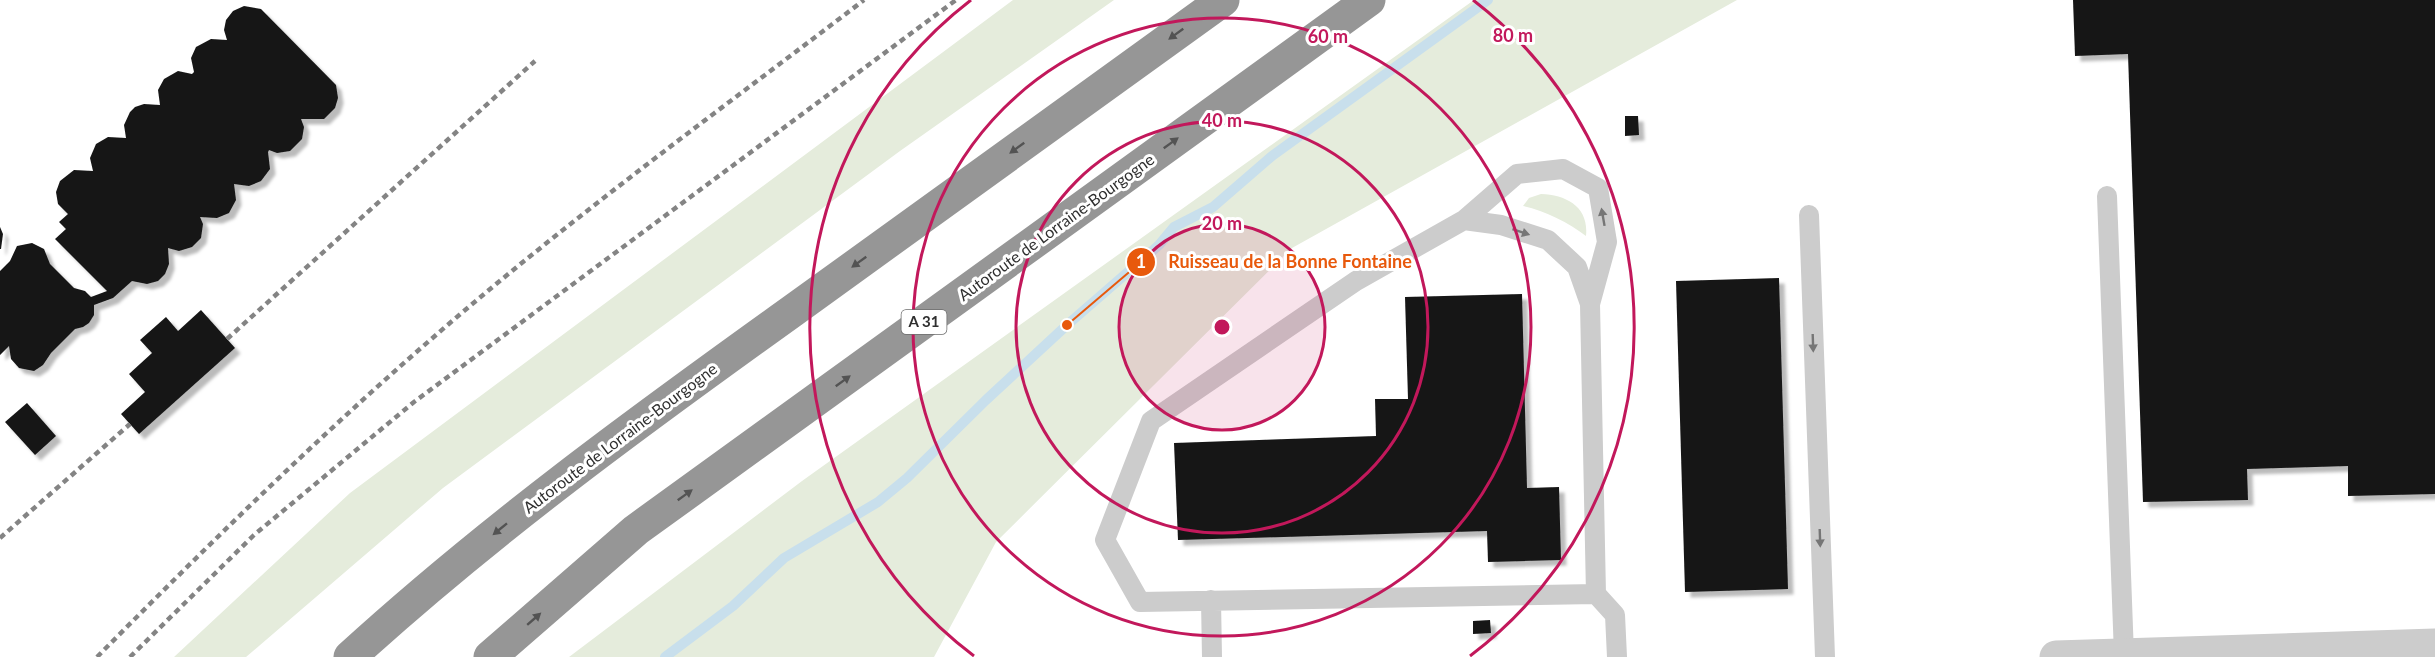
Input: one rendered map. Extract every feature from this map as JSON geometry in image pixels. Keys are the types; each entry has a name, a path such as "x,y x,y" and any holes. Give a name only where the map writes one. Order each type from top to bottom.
{"highway":[{"name":"Autoroute de Lorraine-Bourgogne","path":"350,657 409,603 540,496 1223,0"},
{"name":"Autoroute de Lorraine-Bourgogne","path":"490,657 636,530 1369,0"}],"street":[{"path":"2056,657 2435,645"}],"lane":[{"path":"1596,594 1140,602 1105,540 1151,421 1356,281 1464,220 1517,174 1563,169 1598,188 1607,242 1590,304 1596,594 1615,615 1617,657"},
{"path":"2106,196 2124,655"},
{"path":"1809,215 1825,657"},
{"path":"1464,220 1501,225 1548,240 1577,267 1590,304"},
{"path":"1211,600 1212,657"}],"green space":[{"path":"1013,0 1114,0 900,151 443,488 246,657 174,657 350,493"},
{"path":"1474,0 1737,0 1292,248 996,542 934,657 569,657 802,481"},
{"path":"1541,194 1559,197 1574,204 1584,217 1586,236 1556,218 1523,206 1529,198"}],"building":[{"path":"2073,0 2435,0 2435,494 2348,496 2348,466 2247,469 2248,500 2143,502 2128,54 2075,56"},
{"path":"244,6 261,9 336,85 338,98 335,108 324,119 301,119 304,127 302,139 290,151 277,153 269,150 270,169 261,181 249,186 234,184 236,200 229,213 217,218 200,217 203,224 201,238 192,247 179,251 168,248 169,264 165,274 158,281 147,284 132,281 113,298 94,305 94,315 89,323 75,329 51,353 43,365 34,371 19,368 11,359 9,346 0,355 0,271 10,261 17,246 32,243 44,249 50,264 74,288 85,291 91,297 107,291 55,239 66,229 59,222 68,214 58,204 56,192 60,181 74,170 93,171 90,158 96,144 108,137 126,138 124,125 130,112 135,107 144,104 160,105 158,90 164,79 178,71 192,74 194,72 191,58 196,47 211,39 227,40 224,30 226,20 233,11"},
{"path":"1625,116 1638,116 1639,135 1625,136"},
{"path":"0,227 3,234 1,249 0,249"},
{"path":"1779,278 1788,589 1685,592 1676,281"},
{"path":"1522,294 1527,488 1559,487 1561,560 1488,562 1487,531 1178,540 1174,443 1376,436 1375,399 1408,399 1405,297"},
{"path":"201,310 235,348 139,434 121,414 145,392 129,374 152,353 140,340 166,317 178,331"},
{"path":"27,403 56,436 35,455 5,422"},
{"path":"1490,620 1491,633 1473,634 1473,621"}],"waterway":[{"path":"665,657 733,606 784,558 878,502 907,478 1067,325 1159,245 1174,227 1213,207 1272,156 1488,0"}],"railway":[{"path":"97,657 264,493 436,335 540,248 864,0"},
{"path":"130,657 254,535 414,402 956,0"},
{"path":"227,339 535,61"},
{"path":"0,538 130,424"}],"place":[{"name":"Ruisseau de la Bonne Fontaine","path":"1067,325"}]}
